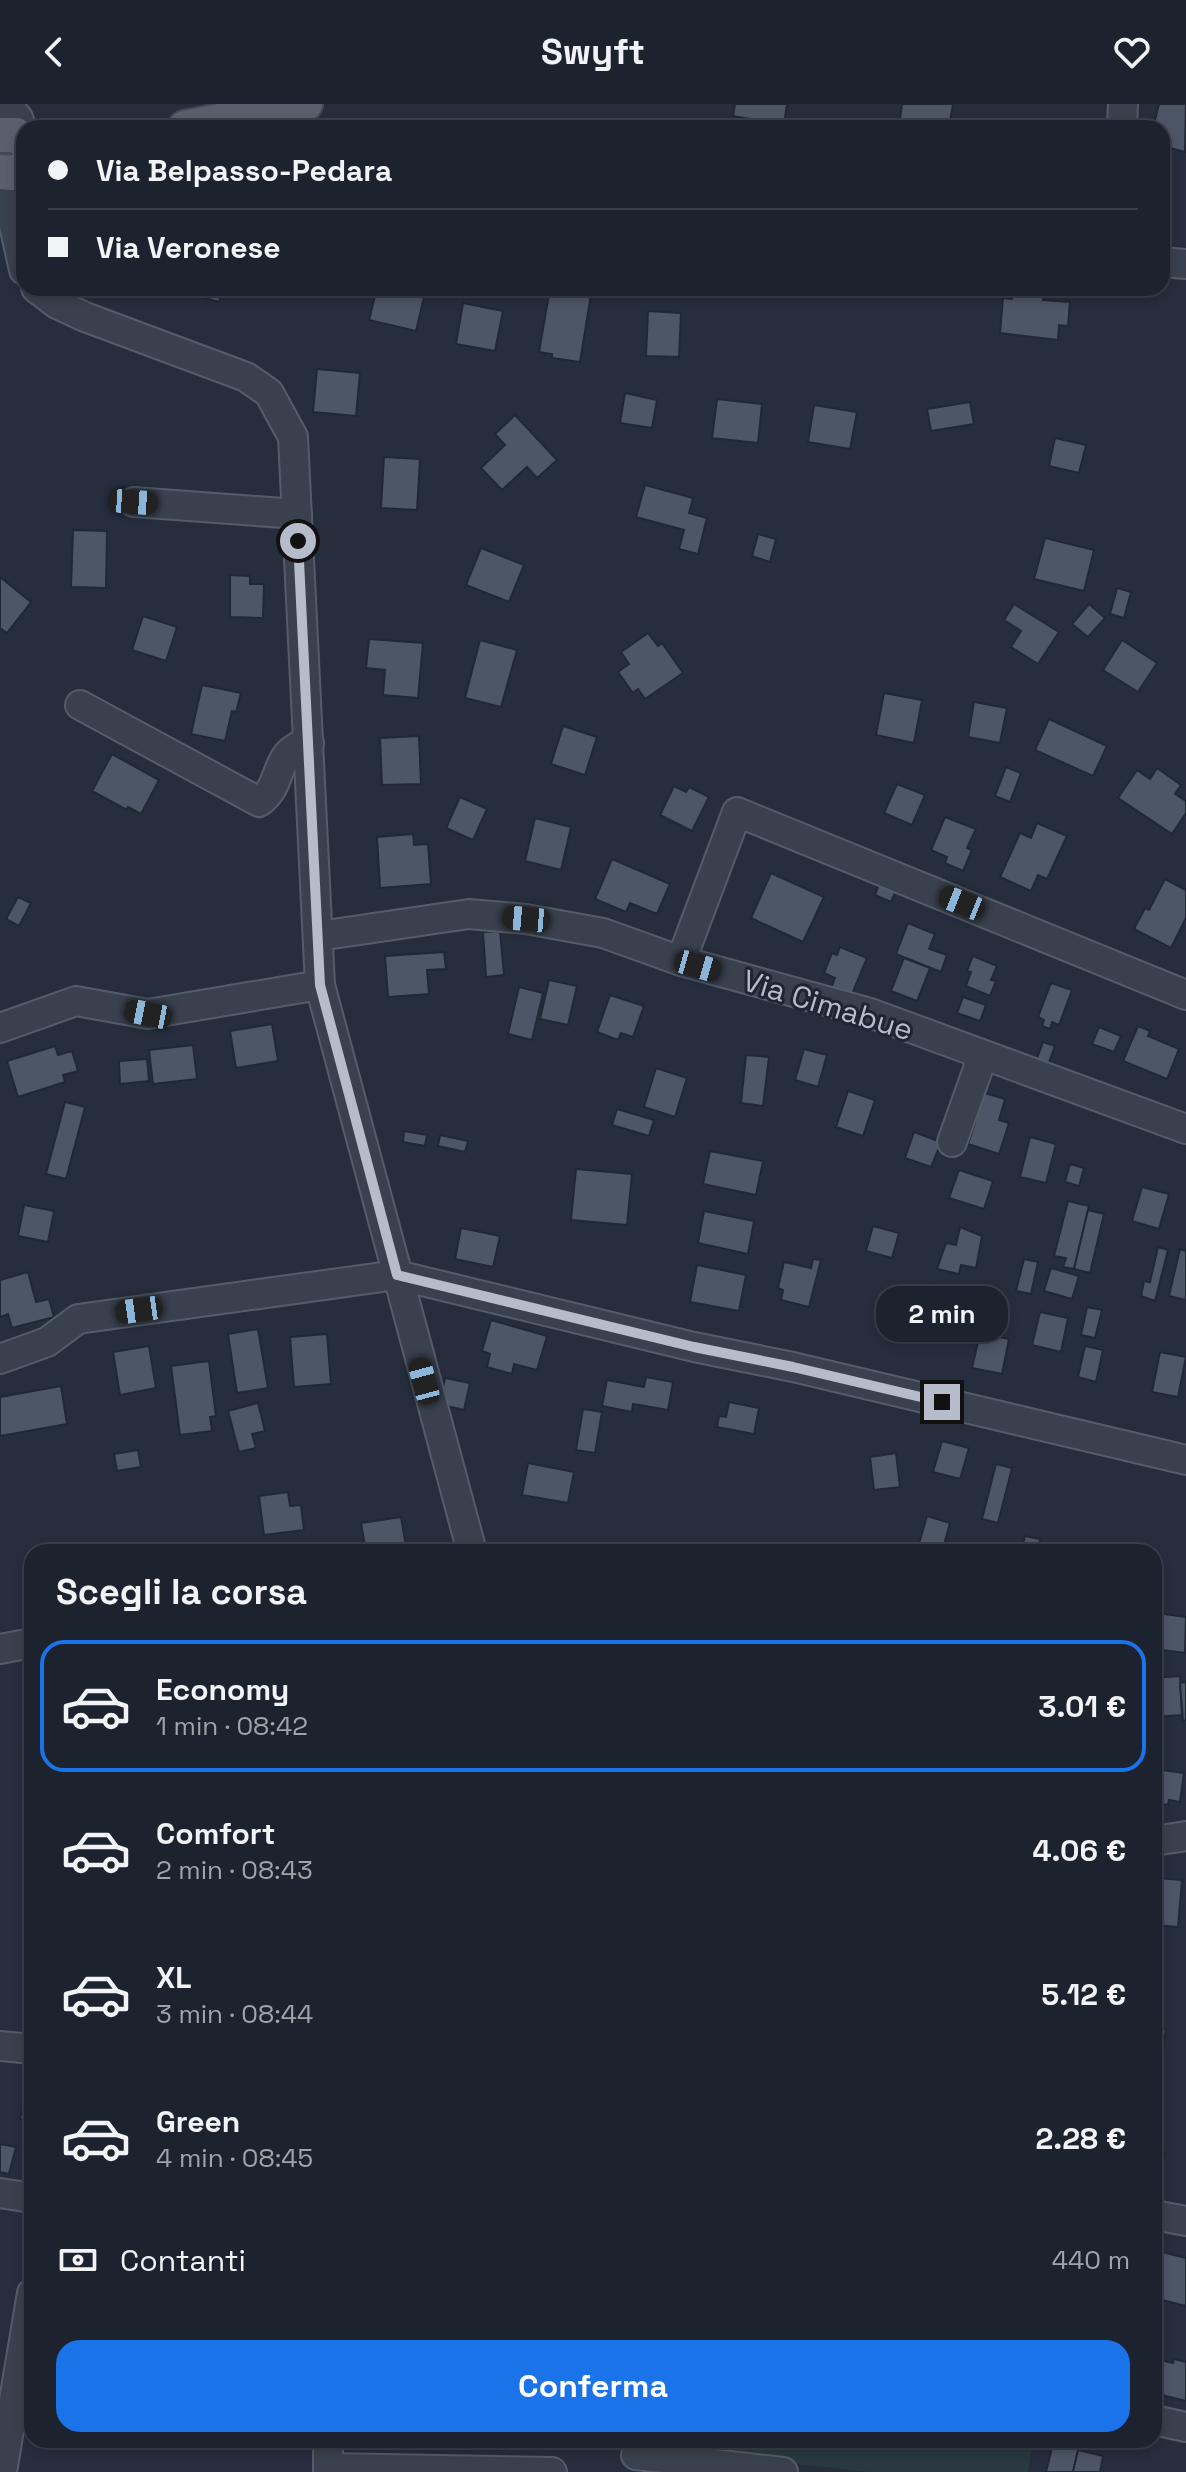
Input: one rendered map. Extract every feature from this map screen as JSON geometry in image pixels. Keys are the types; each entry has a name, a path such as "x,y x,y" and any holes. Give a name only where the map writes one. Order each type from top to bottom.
{"main road":[{"path":"258,120 305,104"}],"street":[{"path":"15,150 8,198 16,242"},
{"path":"46,296 85,317 246,377 269,393 293,437 320,985 470,1544"},
{"path":"134,502 297,514"},
{"path":"80,705 259,802 267,797 273,787 291,748 309,743"},
{"path":"681,961 737,812 1186,995"},
{"name":"Via Cimabue","path":"319,936 469,914 526,919 603,933 681,961 870,1013 1186,1129"},
{"path":"0,1028 76,1001 148,1014 320,985"},
{"path":"952,1142 983,1055"},
{"path":"0,1359 47,1342 78,1319 397,1275 1186,1460"},
{"path":"0,1649 24,1644"},
{"path":"1162,1840 1186,1836"},
{"path":"0,2046 24,2048"},
{"path":"0,2193 24,2197"},
{"path":"1162,2216 1186,2221"},
{"path":"2,2472 24,2341"},
{"path":"1162,2422 1186,2427"},
{"path":"635,2456 783,2472"},
{"path":"328,2460 552,2472"}],"shaded area":[{"path":"660,2448 1032,2448 1028,2472 870,2472"}],"building":[{"path":"735,104 787,104 785,120 733,116"},
{"path":"902,104 953,104 950,120 900,120"},
{"path":"1159,104 1186,104 1185,152 1170,148 1170,120 1155,120"},
{"path":"198,296 221,296 219,302"},
{"path":"375,296 424,297 416,331 369,320"},
{"path":"549,296 591,296 580,362 552,358 552,354 539,352"},
{"path":"1012,296 1043,296 1043,300 1070,302 1068,326 1059,325 1058,340 1000,333 1003,298 1012,299"},
{"path":"463,303 503,311 495,351 456,344"},
{"path":"648,311 681,313 679,357 646,356"},
{"path":"317,369 360,373 356,416 313,412"},
{"path":"625,393 657,400 652,428 620,423"},
{"path":"717,399 762,404 758,443 712,438"},
{"path":"970,402 974,424 931,431 927,409"},
{"path":"814,405 857,412 850,449 808,442"},
{"path":"515,415 557,460 537,478 527,467 502,490 481,468 505,445 495,434"},
{"path":"1055,438 1086,445 1079,473 1049,466"},
{"path":"384,457 420,459 417,510 381,508"},
{"path":"645,485 693,498 689,513 707,518 698,554 679,549 684,530 636,517"},
{"path":"73,530 107,531 106,588 71,587"},
{"path":"758,534 776,539 770,562 752,556"},
{"path":"1045,538 1094,550 1084,591 1034,579"},
{"path":"481,548 524,565 509,602 466,585"},
{"path":"230,575 250,576 250,584 264,584 263,618 230,617"},
{"path":"0,577 31,602 7,633 0,628"},
{"path":"1117,588 1131,592 1124,618 1110,614"},
{"path":"1014,604 1059,632 1038,664 1011,647 1021,631 1004,620"},
{"path":"1089,604 1105,618 1088,637 1072,624"},
{"path":"143,616 177,627 166,661 132,650"},
{"path":"648,633 658,646 662,643 683,673 645,699 638,689 633,693 618,672 629,664 621,652"},
{"path":"369,639 423,643 418,698 383,695 385,670 366,668"},
{"path":"480,640 517,650 501,707 465,698"},
{"path":"1122,640 1157,663 1138,692 1103,670"},
{"path":"202,685 241,693 236,712 232,711 225,741 191,734"},
{"path":"884,693 922,700 914,743 876,735"},
{"path":"974,702 1007,708 1000,743 968,737"},
{"path":"1049,719 1107,746 1093,776 1035,750"},
{"path":"563,726 597,737 585,775 551,764"},
{"path":"419,736 421,784 382,785 380,738"},
{"path":"112,754 159,780 141,814 92,791"},
{"path":"1006,767 1021,773 1010,802 995,796"},
{"path":"1157,768 1181,785 1175,794 1186,801 1186,813 1172,834 1118,798 1137,770 1150,779"},
{"path":"897,784 925,795 912,825 884,813"},
{"path":"674,786 686,792 689,787 709,797 692,831 660,815"},
{"path":"460,797 487,809 473,840 446,828"},
{"path":"945,817 976,829 967,848 972,850 963,871 945,863 947,857 931,850"},
{"path":"535,818 571,827 561,870 525,861"},
{"path":"1037,823 1067,836 1047,879 1038,875 1031,891 1000,877 1020,833 1031,838"},
{"path":"413,834 414,845 428,844 431,884 380,888 377,837"},
{"path":"612,859 670,884 657,914 630,903 626,912 595,899"},
{"path":"771,873 824,897 803,942 751,918"},
{"path":"1165,879 1186,890 1186,918 1171,948 1134,929 1145,908 1149,910"},
{"path":"879,884 896,891 891,902 875,895"},
{"path":"18,897 31,903 19,926 6,919"},
{"path":"908,923 935,934 929,949 947,955 941,972 896,954"},
{"path":"500,931 504,975 486,977 483,932"},
{"path":"840,947 867,958 850,999 830,991 835,978 824,973 832,953 837,955"},
{"path":"444,952 446,969 427,970 429,994 388,997 385,956"},
{"path":"973,956 997,966 991,980 996,981 990,996 966,986 971,972 967,971"},
{"path":"904,958 930,968 917,1001 891,991"},
{"path":"549,980 577,986 568,1025 540,1019"},
{"path":"1051,983 1072,990 1059,1025 1052,1022 1050,1029 1042,1026 1044,1020 1038,1017"},
{"path":"519,987 543,993 532,1040 508,1034"},
{"path":"610,995 644,1006 633,1037 621,1033 618,1040 597,1032"},
{"path":"963,997 986,1005 980,1021 957,1013"},
{"path":"272,1024 278,1061 236,1068 230,1031"},
{"path":"1138,1026 1150,1031 1148,1036 1179,1049 1167,1079 1123,1061"},
{"path":"1099,1027 1121,1036 1114,1052 1092,1044"},
{"path":"1043,1042 1055,1046 1048,1065 1036,1061"},
{"path":"193,1045 197,1079 153,1084 149,1050"},
{"path":"55,1046 58,1055 72,1051 78,1071 63,1075 65,1082 18,1097 7,1061"},
{"path":"804,1049 827,1055 818,1087 795,1080"},
{"path":"746,1055 769,1057 763,1106 741,1103"},
{"path":"147,1059 149,1081 120,1084 119,1061"},
{"path":"656,1068 687,1078 675,1117 644,1107"},
{"path":"848,1091 875,1100 863,1136 836,1127"},
{"path":"978,1091 1005,1099 999,1120 1009,1123 999,1154 968,1144 975,1123 968,1121"},
{"path":"65,1102 85,1107 66,1179 46,1174"},
{"path":"617,1109 654,1120 649,1136 612,1125"},
{"path":"404,1131 427,1135 425,1146 403,1142"},
{"path":"914,1132 941,1142 931,1167 905,1158"},
{"path":"440,1135 468,1141 465,1152 438,1146"},
{"path":"1030,1137 1056,1144 1046,1183 1020,1177"},
{"path":"710,1151 763,1161 756,1195 703,1184"},
{"path":"1070,1164 1084,1168 1079,1186 1065,1182"},
{"path":"576,1169 632,1174 627,1225 571,1220"},
{"path":"959,1170 993,1181 984,1209 949,1198"},
{"path":"1142,1187 1169,1194 1159,1229 1132,1221"},
{"path":"1068,1201 1089,1206 1074,1269 1063,1267 1066,1258 1054,1256"},
{"path":"24,1205 54,1211 48,1242 18,1236"},
{"path":"1088,1210 1104,1214 1090,1273 1074,1269"},
{"path":"704,1211 754,1221 748,1254 698,1243"},
{"path":"873,1226 899,1233 892,1258 866,1251"},
{"path":"960,1227 982,1236 976,1268 961,1265 959,1274 937,1269 946,1243 956,1245"},
{"path":"461,1228 500,1236 493,1267 455,1259"},
{"path":"1158,1247 1168,1250 1155,1301 1141,1296 1144,1281 1150,1282"},
{"path":"1180,1249 1186,1251 1186,1300 1169,1296"},
{"path":"813,1259 821,1260 809,1307 781,1300 783,1290 778,1288 784,1262 811,1268"},
{"path":"1024,1259 1038,1262 1031,1294 1016,1291"},
{"path":"697,1265 746,1275 739,1311 690,1302"},
{"path":"1051,1268 1079,1276 1072,1299 1044,1291"},
{"path":"28,1272 36,1302 49,1299 54,1317 12,1328 8,1314 0,1317 0,1280"},
{"path":"934,1284 960,1289 951,1330 925,1324"},
{"path":"988,1295 1002,1298 999,1310 1004,1311 1002,1321 984,1317"},
{"path":"1087,1307 1102,1310 1095,1338 1081,1335"},
{"path":"1040,1312 1068,1318 1061,1352 1032,1345"},
{"path":"491,1320 547,1336 537,1370 514,1364 512,1374 487,1367 490,1354 482,1351"},
{"path":"258,1329 268,1388 237,1393 228,1334"},
{"path":"980,1333 1009,1339 1002,1374 972,1368"},
{"path":"327,1334 331,1384 294,1387 290,1337"},
{"path":"149,1346 156,1388 120,1395 113,1352"},
{"path":"1085,1346 1103,1350 1096,1382 1078,1377"},
{"path":"1160,1352 1186,1357 1178,1397 1152,1392"},
{"path":"209,1361 216,1416 210,1417 212,1431 180,1435 171,1366"},
{"path":"646,1377 673,1382 668,1410 633,1404 632,1412 602,1406 607,1380 644,1387"},
{"path":"445,1378 470,1383 464,1410 439,1404"},
{"path":"61,1386 67,1424 0,1436 0,1397"},
{"path":"729,1402 759,1408 754,1434 717,1427 719,1416 726,1417"},
{"path":"258,1403 265,1431 252,1434 256,1448 239,1452 228,1411"},
{"path":"583,1409 602,1412 595,1453 576,1450"},
{"path":"942,1441 969,1448 960,1479 933,1472"},
{"path":"138,1450 141,1467 117,1471 114,1454"},
{"path":"896,1453 900,1487 874,1490 870,1457"},
{"path":"528,1463 574,1472 568,1503 522,1495"},
{"path":"996,1464 1012,1468 998,1523 982,1519"},
{"path":"288,1492 290,1506 301,1505 304,1530 264,1535 259,1496"},
{"path":"927,1516 950,1523 944,1544 919,1544"},
{"path":"401,1517 406,1544 365,1544 361,1523"},
{"path":"1025,1536 1040,1539 1039,1544 1023,1544"},
{"path":"1162,1614 1186,1617 1185,1653 1162,1650"},
{"path":"1180,1676 1182,1715 1162,1716 1162,1677"},
{"path":"1186,1682 1186,1720 1183,1721 1180,1683"},
{"path":"1162,1770 1184,1773 1180,1802 1169,1800 1168,1805 1162,1804"},
{"path":"1162,1878 1182,1880 1178,1927 1162,1926"},
{"path":"1162,2028 1166,2029 1162,2055"},
{"path":"0,2144 16,2147 9,2174 0,2172"},
{"path":"1162,2252 1186,2258 1186,2306 1162,2300"},
{"path":"1174,2359 1186,2362 1186,2401 1162,2395 1162,2360 1173,2363"},
{"path":"1052,2448 1079,2448 1073,2472 1046,2472"},
{"path":"1078,2450 1103,2456 1100,2472 1073,2472"}],"route":[{"path":"298,541 320,985 397,1275 694,1347 942,1402"}]}
